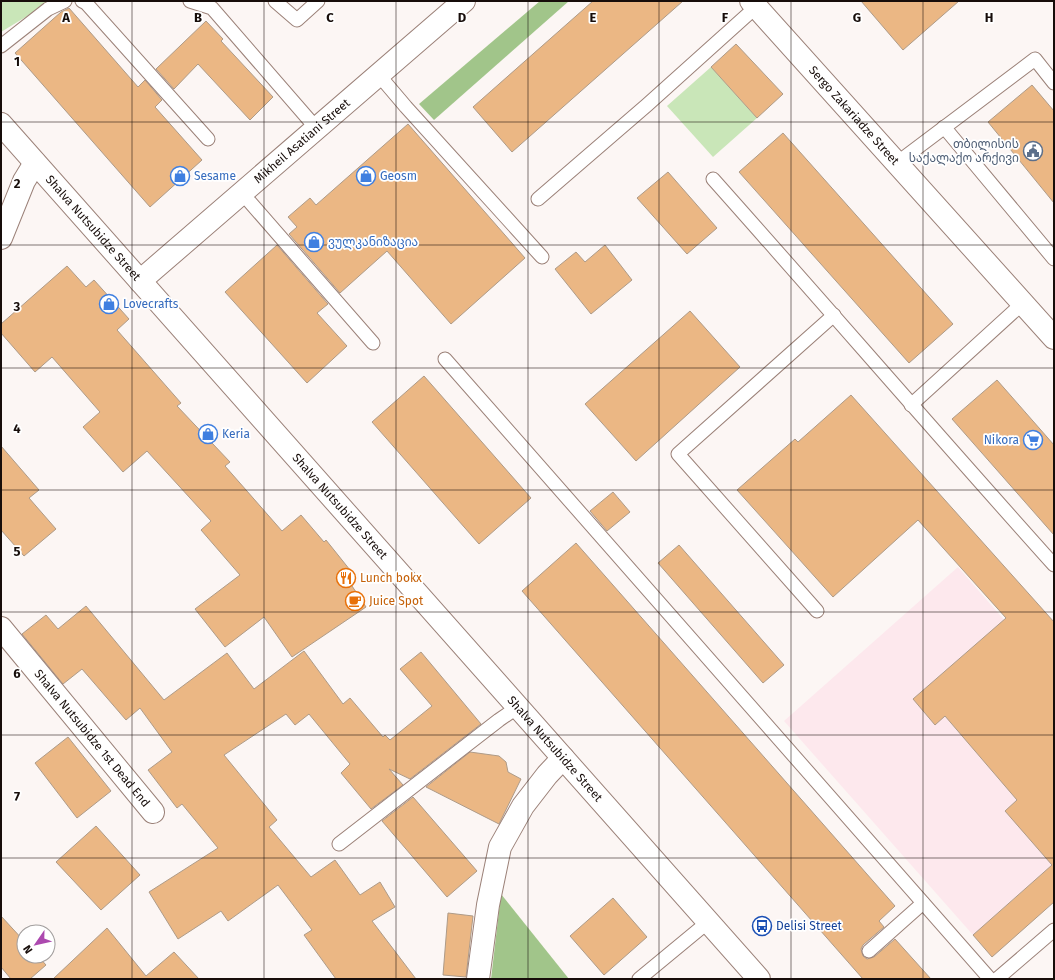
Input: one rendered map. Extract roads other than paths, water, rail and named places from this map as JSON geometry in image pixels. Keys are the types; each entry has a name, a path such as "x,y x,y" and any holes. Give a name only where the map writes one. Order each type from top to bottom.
{"main road":[{"name":"Mikheil Asatiani Street","path":"140,281 464,1"},
{"name":"Sergo Zakariadze Street","path":"754,4 1054,338"},
{"name":"Shalva Nutsubidze Street","path":"1,124 759,979"},
{"path":"1,238 24,181 36,163"},
{"name":"Shalva Nutsubidze 1st Dead End","path":"1,628 153,812"},
{"path":"478,979 488,905 500,847 523,806 547,775 563,758"}],"lane":[{"path":"1,46 48,9 65,1"},
{"path":"82,1 86,3 208,139"},
{"path":"190,1 212,8 317,129"},
{"path":"275,1 296,20 318,1"},
{"path":"538,199 664,90 754,4"},
{"path":"897,163 1035,59 1054,83"},
{"path":"378,74 542,257"},
{"path":"944,128 1054,259"},
{"path":"713,179 834,315 911,405 1054,565"},
{"path":"242,193 373,343"},
{"path":"911,405 1023,304"},
{"path":"817,611 678,454 834,315"},
{"path":"445,359 990,979"},
{"path":"339,844 499,720 518,707"},
{"path":"869,951 923,902"},
{"path":"639,979 708,922"},
{"path":"997,979 1054,930"}],"place":[{"name":"თბილისის საქალაქო არქივი","path":"1033,151"},
{"name":"Sesame","path":"180,176"},
{"name":"Geosm","path":"366,176"},
{"name":"ვულკანიზაცია","path":"314,242"},
{"name":"Lovecrafts","path":"109,304"},
{"name":"Keria","path":"208,434"},
{"name":"Nikora","path":"1033,440"},
{"name":"Lunch bokx","path":"346,578"},
{"name":"Juice Spot","path":"355,601"},
{"name":"Delisi Street","path":"762,926"}]}
